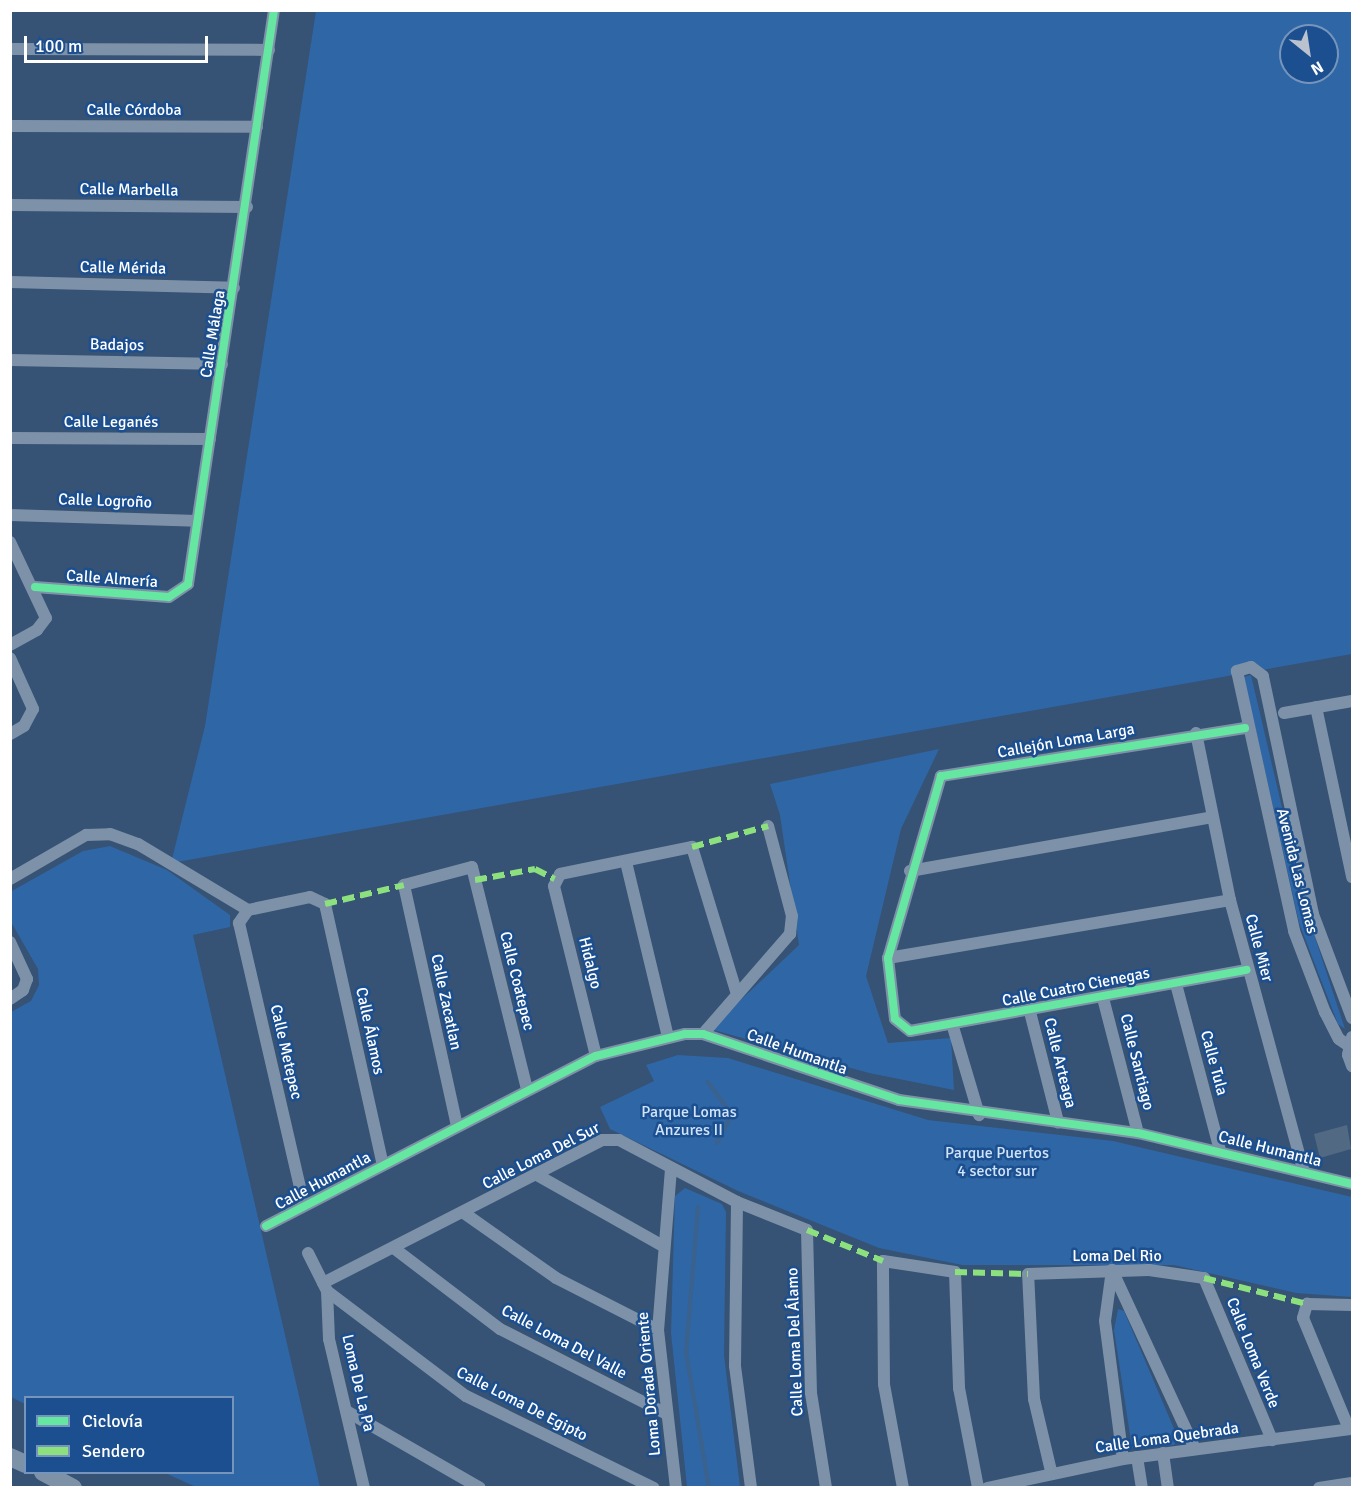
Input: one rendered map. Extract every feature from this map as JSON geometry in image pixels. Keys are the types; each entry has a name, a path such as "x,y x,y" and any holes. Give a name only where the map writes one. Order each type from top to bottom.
{"highway":[{"path":"10,1457 24,1463"},
{"path":"45,1474 74,1488"}],"street":[{"name":"Calle Málaga","path":"186,589 247,207 274,10"},
{"path":"10,49 269,50"},
{"name":"Calle Córdoba","path":"10,126 257,127"},
{"name":"Calle Marbella","path":"10,205 247,207"},
{"name":"Calle Mérida","path":"10,282 234,288"},
{"name":"Badajos","path":"10,360 222,364"},
{"name":"Calle Leganés","path":"10,438 210,439"},
{"name":"Calle Logroño","path":"10,514 197,521"},
{"path":"10,645 38,630 46,618 35,587 12,547"},
{"name":"Calle Almería","path":"35,587 169,597 186,589"},
{"path":"10,658 33,709 24,726 10,734"},
{"name":"Avenida Las Lomas","path":"1353,1018 1313,914 1263,676 1251,667 1237,671 1235,680 1245,728 1294,932 1325,1012 1351,1045 1353,1066"},
{"path":"1284,713 1353,701"},
{"path":"1316,707 1353,878"},
{"name":"Callejón Loma Larga","path":"910,871 941,776 1196,733 1245,728"},
{"name":"Calle Mier","path":"1196,733 1212,817 1247,970 1303,1170"},
{"path":"1212,817 910,871 888,958 1230,900"},
{"path":"703,1034 736,991 785,942 793,925 768,826"},
{"path":"10,879 86,836 110,834 138,844 248,910"},
{"path":"668,1037 626,862 695,849 736,991"},
{"name":"Hidalgo","path":"596,1056 555,879 626,862"},
{"name":"Calle Zacatlan","path":"457,1126 404,885 472,867 476,880"},
{"name":"Calle Coatepec","path":"476,880 527,1089"},
{"name":"Calle Álamos","path":"248,910 310,897 326,904 383,1165"},
{"name":"Calle Metepec","path":"248,910 238,923 304,1205"},
{"path":"10,942 27,979 23,990 10,999"},
{"name":"Calle Cuatro Cienegas","path":"888,958 895,1018 910,1031 953,1027 1247,970"},
{"name":"Calle Tula","path":"1176,984 1220,1150"},
{"name":"Calle Santiago","path":"1103,998 1138,1133"},
{"name":"Calle Arteaga","path":"1030,1012 1058,1122"},
{"path":"953,1027 979,1115"},
{"name":"Calle Humantla","path":"266,1226 527,1089 596,1056 668,1037 703,1034 857,1088 979,1115 1058,1122 1138,1133 1220,1150 1353,1184"},
{"name":"Calle Loma Del Sur","path":"325,1287 608,1138 737,1202 807,1230"},
{"name":"Loma Dorada Oriente","path":"670,1169 661,1245 658,1330 665,1413 676,1488"},
{"path":"537,1175 661,1245"},
{"path":"737,1202 735,1366 752,1488"},
{"path":"464,1214 556,1278 658,1330"},
{"name":"Calle Loma Del Álamo","path":"807,1230 811,1393 826,1488"},
{"name":"Calle Loma Del Valle","path":"395,1249 500,1329 665,1413"},
{"name":"Loma De La Pa","path":"308,1253 325,1287 329,1339 348,1412 364,1488"},
{"path":"903,1488 884,1384 883,1261 955,1272 957,1377 978,1488"},
{"path":"1112,1270 1195,1449"},
{"path":"1112,1270 1105,1321 1124,1459"},
{"name":"Loma Del Rio","path":"1051,1471 1034,1399 1028,1274 1112,1270 1204,1278"},
{"name":"Calle Loma Verde","path":"1204,1278 1272,1440"},
{"name":"Calle Loma De Egipto","path":"325,1287 466,1396 654,1488"},
{"path":"1351,1429 1304,1324 1307,1304 1353,1305"},
{"path":"348,1412 480,1488"},
{"name":"Calle Loma Quebrada","path":"987,1488 1051,1471 1124,1459 1351,1429"},
{"path":"1163,1453 1168,1488"},
{"path":"1137,1457 1142,1488"},
{"path":"1319,1488 1353,1483"}],"green space":[{"path":"316,11 1352,11 1352,654 171,863 205,726"},
{"path":"1251,675 1306,910 1345,1029 1338,1024 1299,923 1244,677"},
{"path":"939,749 901,829 866,976 888,1043 951,1038 954,1090 869,1073 710,1029 799,945 780,815 770,784"},
{"path":"110,846 167,870 230,915 230,927 193,935 320,1487 196,1487 167,1474 234,1474 234,1396 24,1396 24,1404 11,1397 11,1012 31,1001 39,985 38,969 11,922 10,892 83,851"},
{"path":"678,1055 728,1058 928,1120 1113,1141 1352,1197 1352,1297 1296,1293 1174,1265 962,1265 879,1248 738,1191 610,1129 600,1107 654,1081 646,1065"},
{"path":"685,1188 722,1204 726,1212 724,1355 740,1487 687,1487 671,1333 675,1196"},
{"path":"1118,1309 1124,1311 1178,1438 1174,1445 1132,1448 1114,1330"}],"building":[{"path":"1347,1125 1351,1149 1320,1158 1314,1134"}],"waterway":[{"path":"708,1082 728,1110 729,1120 717,1143"},
{"path":"698,1207 686,1352 709,1488"}],"marked path":[{"path":"692,847 768,826"},
{"path":"475,880 535,869 555,879"},
{"path":"325,904 404,885"},
{"path":"807,1230 883,1261"},
{"path":"955,1272 1028,1274"},
{"path":"1204,1278 1307,1304"}],"cycle path":[{"path":"35,587 169,597 188,584 274,10"},
{"path":"1245,728 941,776 888,958 895,1019 910,1031 1247,970"},
{"path":"266,1226 596,1056 685,1034 703,1034 899,1100 1138,1133 1352,1184"}],"park label":[{"name":"Parque Lomas Anzures II","path":"689,1121"},
{"name":"Parque Puertos 4 sector sur","path":"997,1162"}]}
